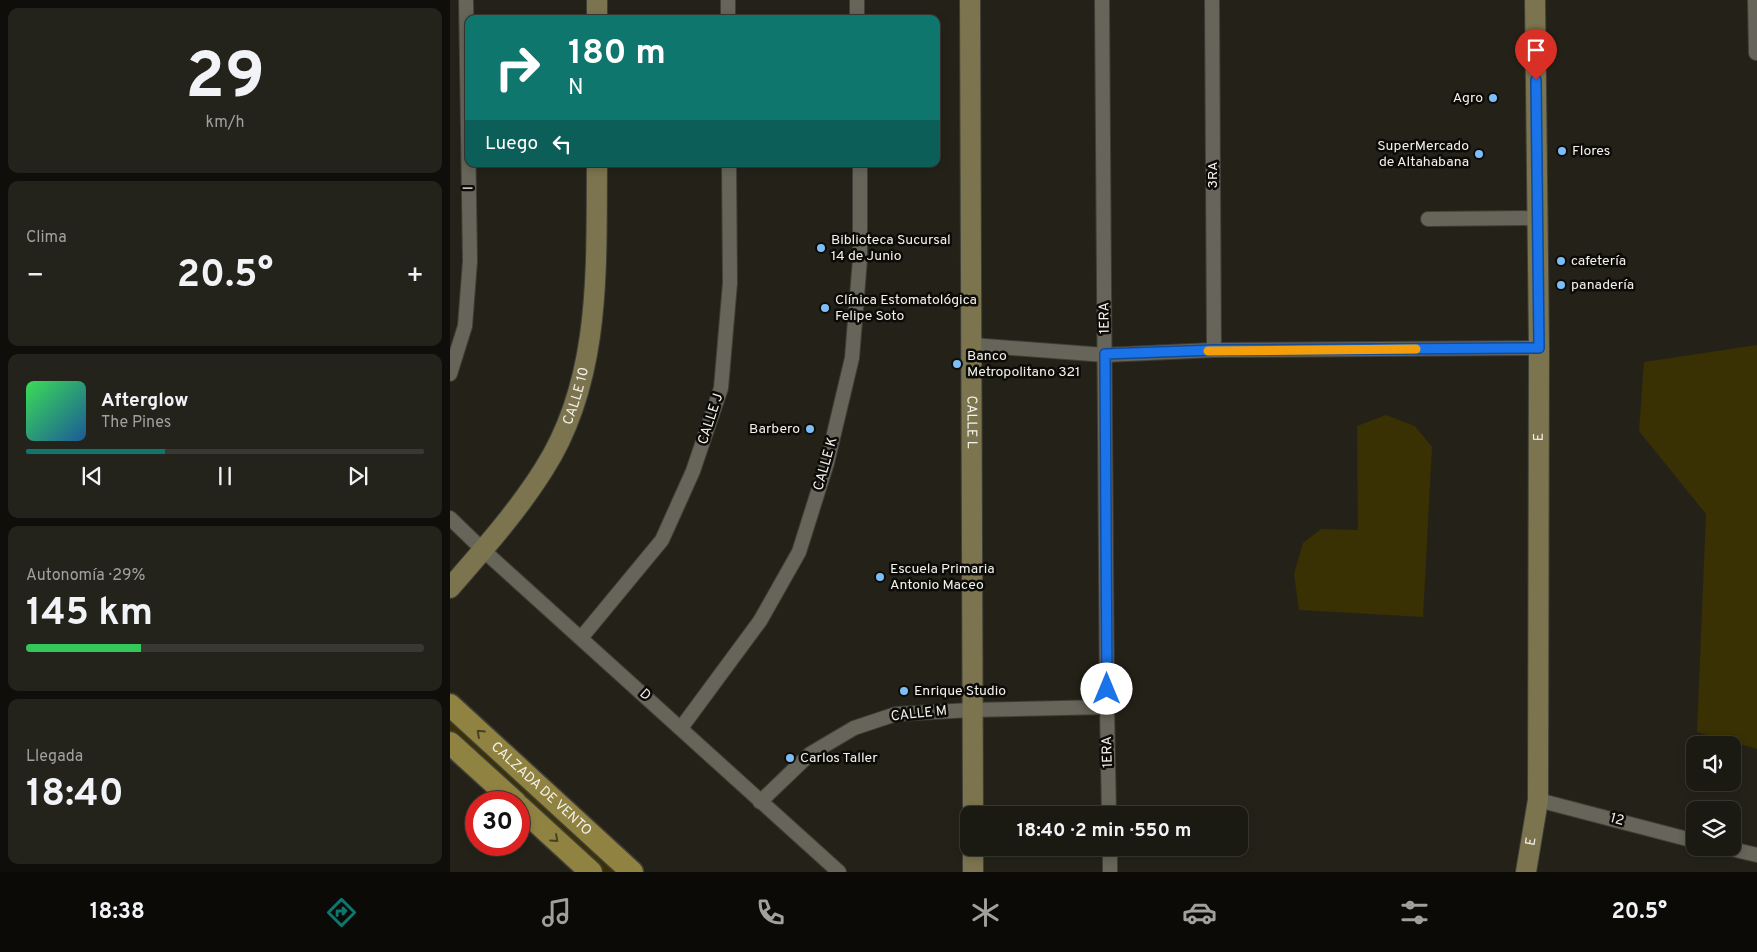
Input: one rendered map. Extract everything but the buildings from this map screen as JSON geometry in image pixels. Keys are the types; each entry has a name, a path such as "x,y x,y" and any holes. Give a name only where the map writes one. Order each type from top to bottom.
{"main road":[{"name":"CALZADA DE VENTO","path":"450,705 632,872"},
{"name":"CALZADA DE VENTO","path":"450,744 502,791"},
{"name":"CALZADA DE VENTO","path":"530,816 590,872"}],"street":[{"name":"I","path":"466,0 466,15"},
{"path":"597,0 597,15"},
{"path":"728,0 728,15"},
{"path":"857,0 857,15"},
{"name":"CALLE L","path":"970,0 973,806"},
{"name":"1ERA","path":"1102,0 1109,806"},
{"name":"3RA","path":"1212,0 1214,350"},
{"name":"E","path":"1526,872 1538,800 1539,348 1535,0"},
{"path":"1755,0 1756,53"},
{"name":"I","path":"450,374 465,326 470,261 469,167"},
{"name":"CALLE 10","path":"450,588 512,514 545,468 559,443 576,401 588,359 594,306 596,167"},
{"name":"CALLE J","path":"581,638 662,540 694,471 721,388 730,283 730,167"},
{"name":"CALLE K","path":"681,728 760,621 799,552 805,534 827,463 852,358 860,259 860,167"},
{"path":"1428,219 1538,218"},
{"path":"972,345 1105,354 1214,350 1539,348"},
{"name":"D","path":"450,518 482,550 839,872"},
{"name":"CALLE M","path":"760,802 810,754 854,728 896,714 1107,707"},
{"name":"12","path":"1538,800 1686,839"},
{"path":"1741,852 1757,856"},
{"path":"973,856 973,872"},
{"path":"1110,856 1110,872"}],"shaded area":[{"path":"1757,345 1757,749 1741,744 1741,736 1711,736 1697,732 1706,514 1639,431 1644,362"},
{"path":"1386,415 1415,426 1432,447 1423,617 1299,610 1294,574 1303,543 1321,529 1358,530 1357,426"},
{"path":"450,716 626,872 600,872 530,808 530,791 511,791 450,735"}],"slow traffic":[{"path":"1208,351 1416,349"}],"place":[{"name":"Agro","path":"1493,98"},
{"name":"Flores","path":"1562,151"},
{"name":"SuperMercado de Altahabana","path":"1479,154"},
{"name":"Biblioteca Sucursal 14 de Junio","path":"821,248"},
{"name":"cafetería","path":"1561,261"},
{"name":"panadería","path":"1561,285"},
{"name":"Clínica Estomatológica Felipe Soto","path":"825,308"},
{"name":"Banco Metropolitano 321","path":"957,364"},
{"name":"Barbero","path":"810,429"},
{"name":"Escuela Primaria Antonio Maceo","path":"880,577"},
{"name":"Enrique Studio","path":"904,691"},
{"name":"Carlos Taller","path":"790,758"}],"route":[{"path":"1107,689 1105,354 1214,350 1539,348 1536,80"}]}
